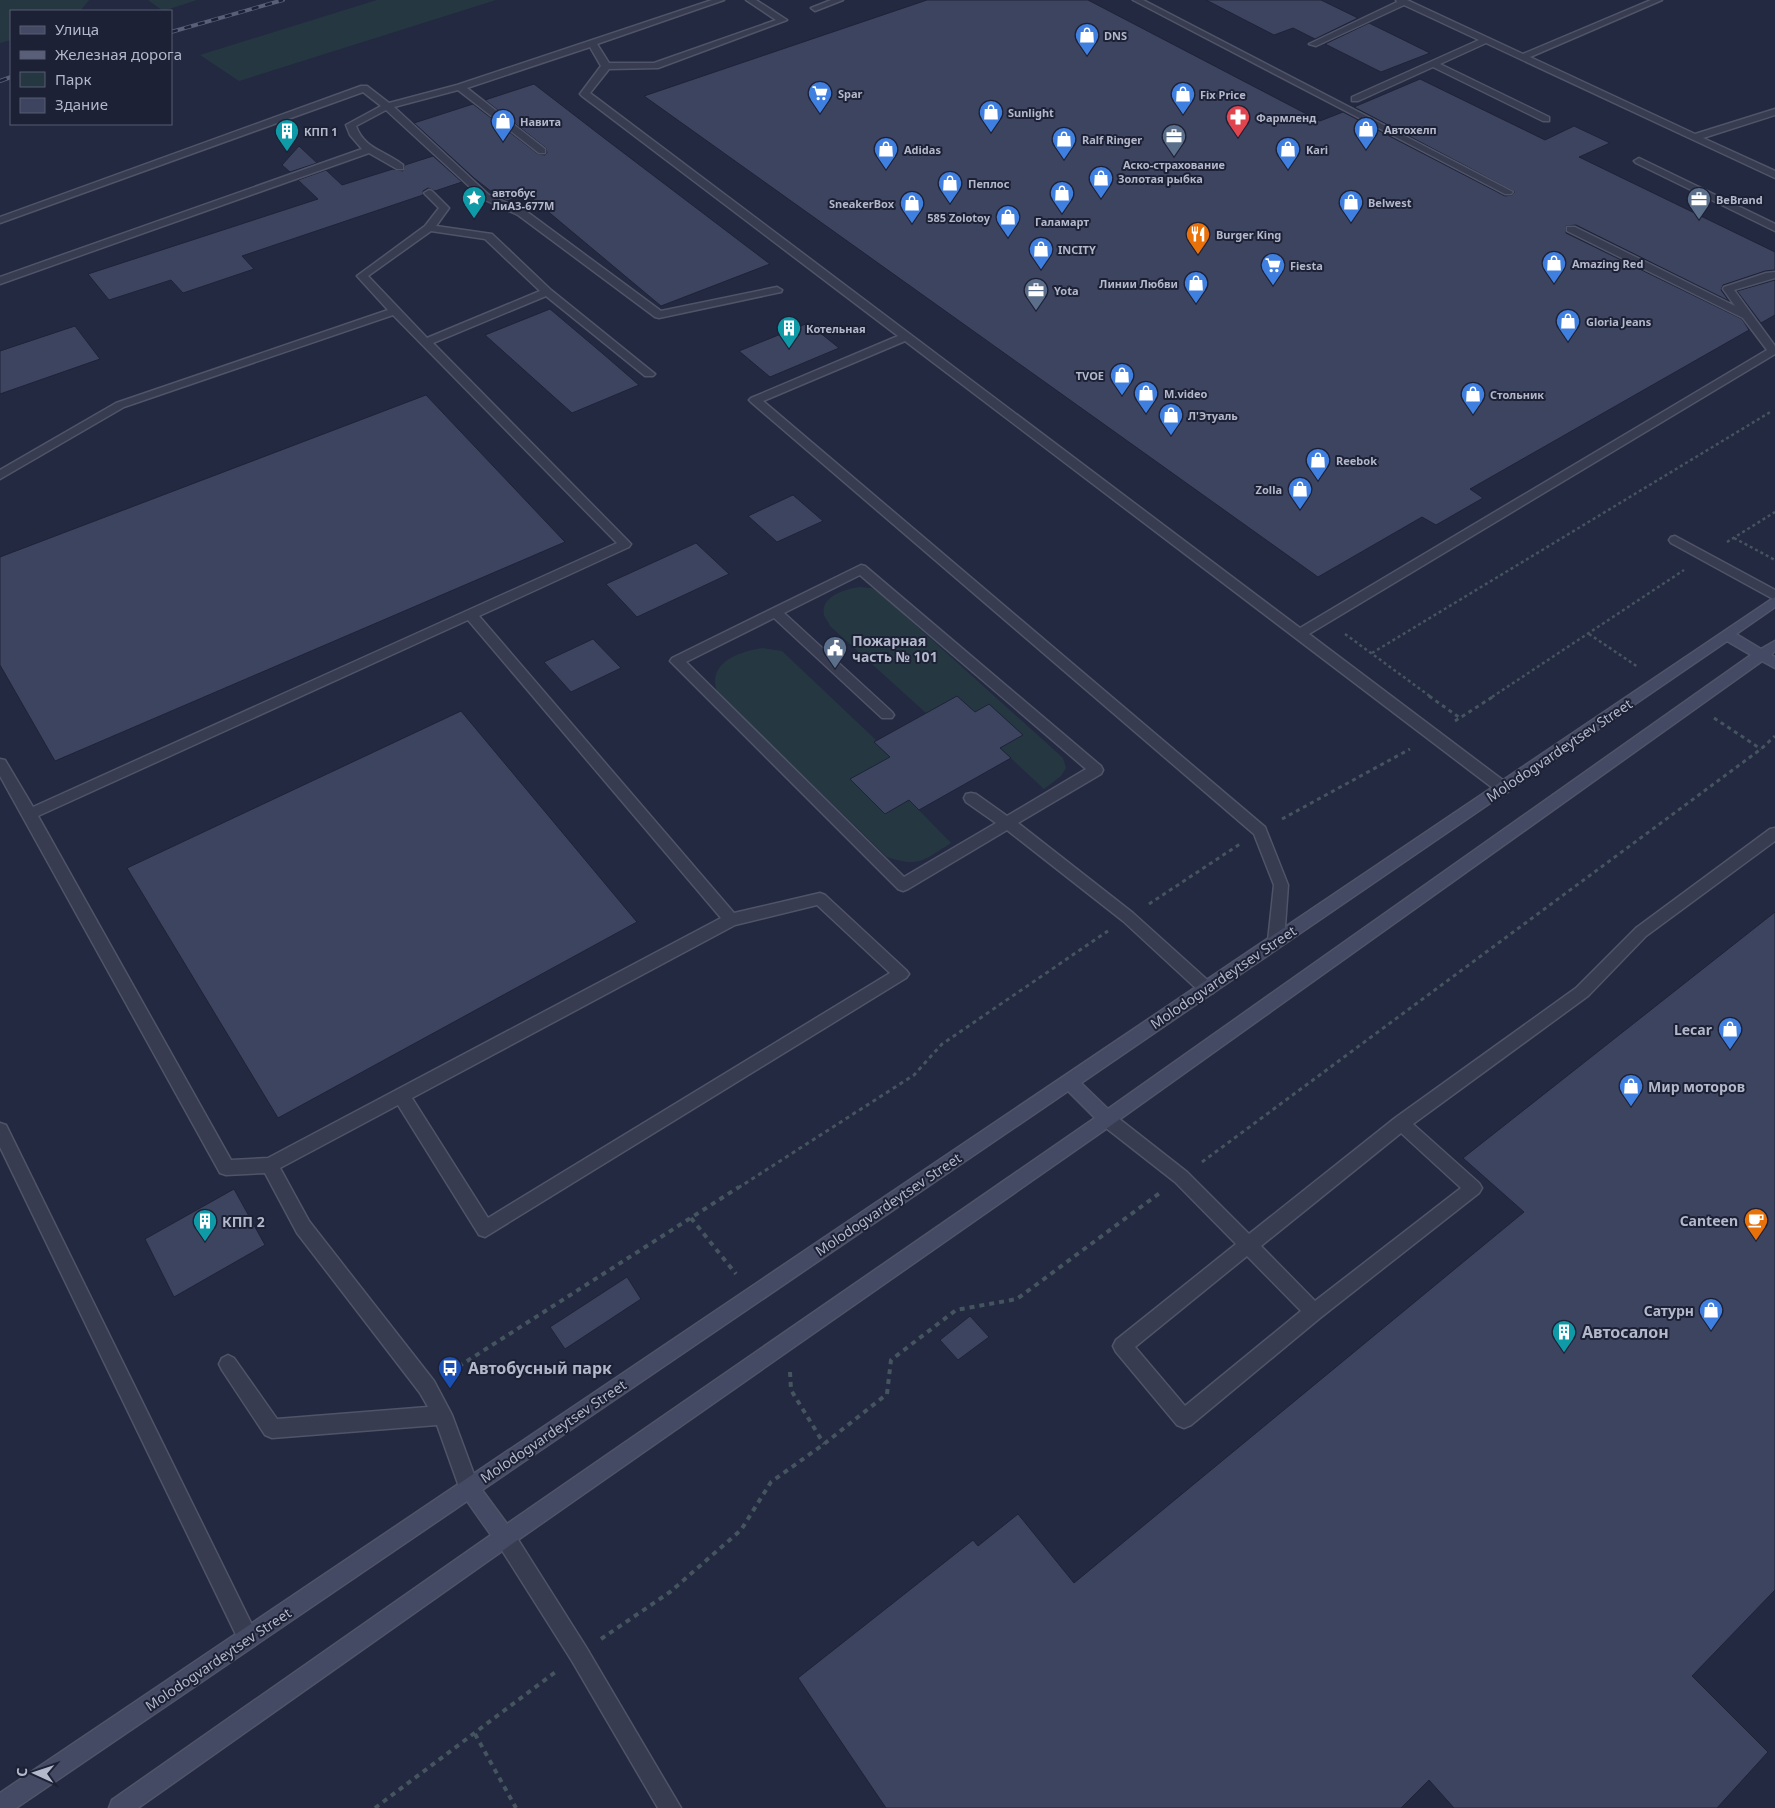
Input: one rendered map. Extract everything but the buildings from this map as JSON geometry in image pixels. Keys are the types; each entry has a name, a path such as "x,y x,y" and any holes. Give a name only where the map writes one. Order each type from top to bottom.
{"main road":[{"name":"Molodogvardeytsev Street","path":"0,1806 1207,989 1775,601"},
{"path":"1727,634 1775,663"},
{"path":"120,1808 505,1537 1107,1119 1775,645"},
{"path":"1069,1082 1107,1119"},
{"path":"469,1488 505,1537"}],"lane":[{"path":"400,167 393,160 369,150 354,138 351,125 387,106 460,87 720,0"},
{"path":"606,66 655,66 784,20 750,0"},
{"path":"815,8 839,0"},
{"path":"1137,0 1508,192"},
{"path":"1523,57 1658,0"},
{"path":"1313,44 1402,1 1775,175"},
{"path":"1355,98 1486,40"},
{"path":"592,43 606,66"},
{"path":"1433,64 1546,119"},
{"path":"606,66 585,94 1503,788"},
{"path":"460,87 542,151"},
{"path":"0,220 364,88 387,106 486,197 522,213 659,315 777,290"},
{"path":"1695,137 1775,112"},
{"path":"0,281 369,150"},
{"path":"1639,161 1775,228"},
{"path":"30,814 625,544 362,276 429,228 444,208 429,193"},
{"path":"429,228 488,236 547,292 649,374"},
{"path":"1572,229 1748,317"},
{"path":"1299,634 1773,352 1728,289 1775,275"},
{"path":"426,342 547,292"},
{"path":"0,475 120,405 395,311"},
{"path":"906,337 755,400 1260,831 1281,885 1276,941"},
{"path":"1675,540 1775,596"},
{"path":"861,569 1096,770 1008,823 903,885 677,661 861,569"},
{"path":"775,612 887,714"},
{"path":"471,615 730,920"},
{"path":"0,764 30,814 226,1168 270,1165 401,1095 730,920 820,899 901,974 484,1229 401,1095"},
{"path":"972,798 1008,823 1128,917 1207,989"},
{"path":"1401,1123 1473,1188 1314,1312 1184,1419 1122,1346 1401,1123 1582,992 1641,932 1775,832"},
{"path":"1107,1119 1181,1177 1314,1312"},
{"path":"0,1130 248,1638"},
{"path":"270,1165 303,1227 427,1387 443,1415 469,1488"},
{"path":"228,1364 272,1429 443,1415"},
{"path":"505,1537 579,1654 670,1808"}],"path":[{"path":"1372,653 1772,411"},
{"path":"427,1387 914,1075 942,1044 1128,917 1260,831 1434,735 1704,556 1775,512"},
{"path":"1734,538 1775,560"},
{"path":"1324,619 1460,718"},
{"path":"375,1808 579,1654 670,1592 741,1530 771,1482 824,1444 887,1394 892,1360 956,1310 1017,1299 1761,750 1775,736"},
{"path":"475,1734 516,1808"}],"green space":[{"path":"0,0 89,0 81,10 10,10 10,40 0,43"},
{"path":"148,0 197,0 166,10 162,10"},
{"path":"377,0 496,0 239,81 200,55"},
{"path":"859,587 871,588 880,593 1063,758 1066,768 1061,776 1044,789 1000,748 1023,735 989,705 975,712 957,696 926,713 830,626 824,615 826,603 830,598 841,592"},
{"path":"762,648 782,651 876,740 874,742 890,757 885,813 909,800 951,843 921,861 907,862 887,857 717,692 715,682 717,673 727,660 744,652"}],"railway":[{"path":"172,32 283,0"},
{"path":"0,81 10,77"}],"place":[{"name":"DNS","path":"1087,56"},
{"name":"Spar","path":"820,114"},
{"name":"Fix Price","path":"1183,115"},
{"name":"Sunlight","path":"991,133"},
{"name":"Фармленд","path":"1238,138"},
{"name":"Навита","path":"503,142"},
{"name":"Автохелп","path":"1366,150"},
{"name":"КПП 1","path":"287,152"},
{"name":"Аско-страхование","path":"1174,157"},
{"name":"Ralf Ringer","path":"1064,160"},
{"name":"Adidas","path":"886,170"},
{"name":"Kari","path":"1288,170"},
{"name":"Золотая рыбка","path":"1101,199"},
{"name":"Пеплос","path":"950,204"},
{"name":"Галамарт","path":"1062,214"},
{"name":"автобус ЛиАЗ-677М","path":"474,219"},
{"name":"BeBrand","path":"1699,220"},
{"name":"Belwest","path":"1351,223"},
{"name":"SneakerBox","path":"912,224"},
{"name":"585 Zolotoy","path":"1008,238"},
{"name":"Burger King","path":"1198,255"},
{"name":"INCITY","path":"1041,270"},
{"name":"Amazing Red","path":"1554,284"},
{"name":"Fiesta","path":"1273,286"},
{"name":"Линии Любви","path":"1196,304"},
{"name":"Yota","path":"1036,311"},
{"name":"Gloria Jeans","path":"1568,342"},
{"name":"Котельная","path":"789,349"},
{"name":"TVOE","path":"1122,396"},
{"name":"M.video","path":"1146,414"},
{"name":"Стольник","path":"1473,415"},
{"name":"Л'Этуаль","path":"1171,436"},
{"name":"Reebok","path":"1318,481"},
{"name":"Zolla","path":"1300,510"},
{"name":"Пожарная часть № 101","path":"835,669"},
{"name":"Lecar","path":"1730,1050"},
{"name":"Мир моторов","path":"1631,1107"},
{"name":"Canteen","path":"1756,1241"},
{"name":"КПП 2","path":"205,1242"},
{"name":"Сатурн","path":"1711,1331"},
{"name":"Автосалон","path":"1564,1353"},
{"name":"Автобусный парк","path":"450,1389"}]}
